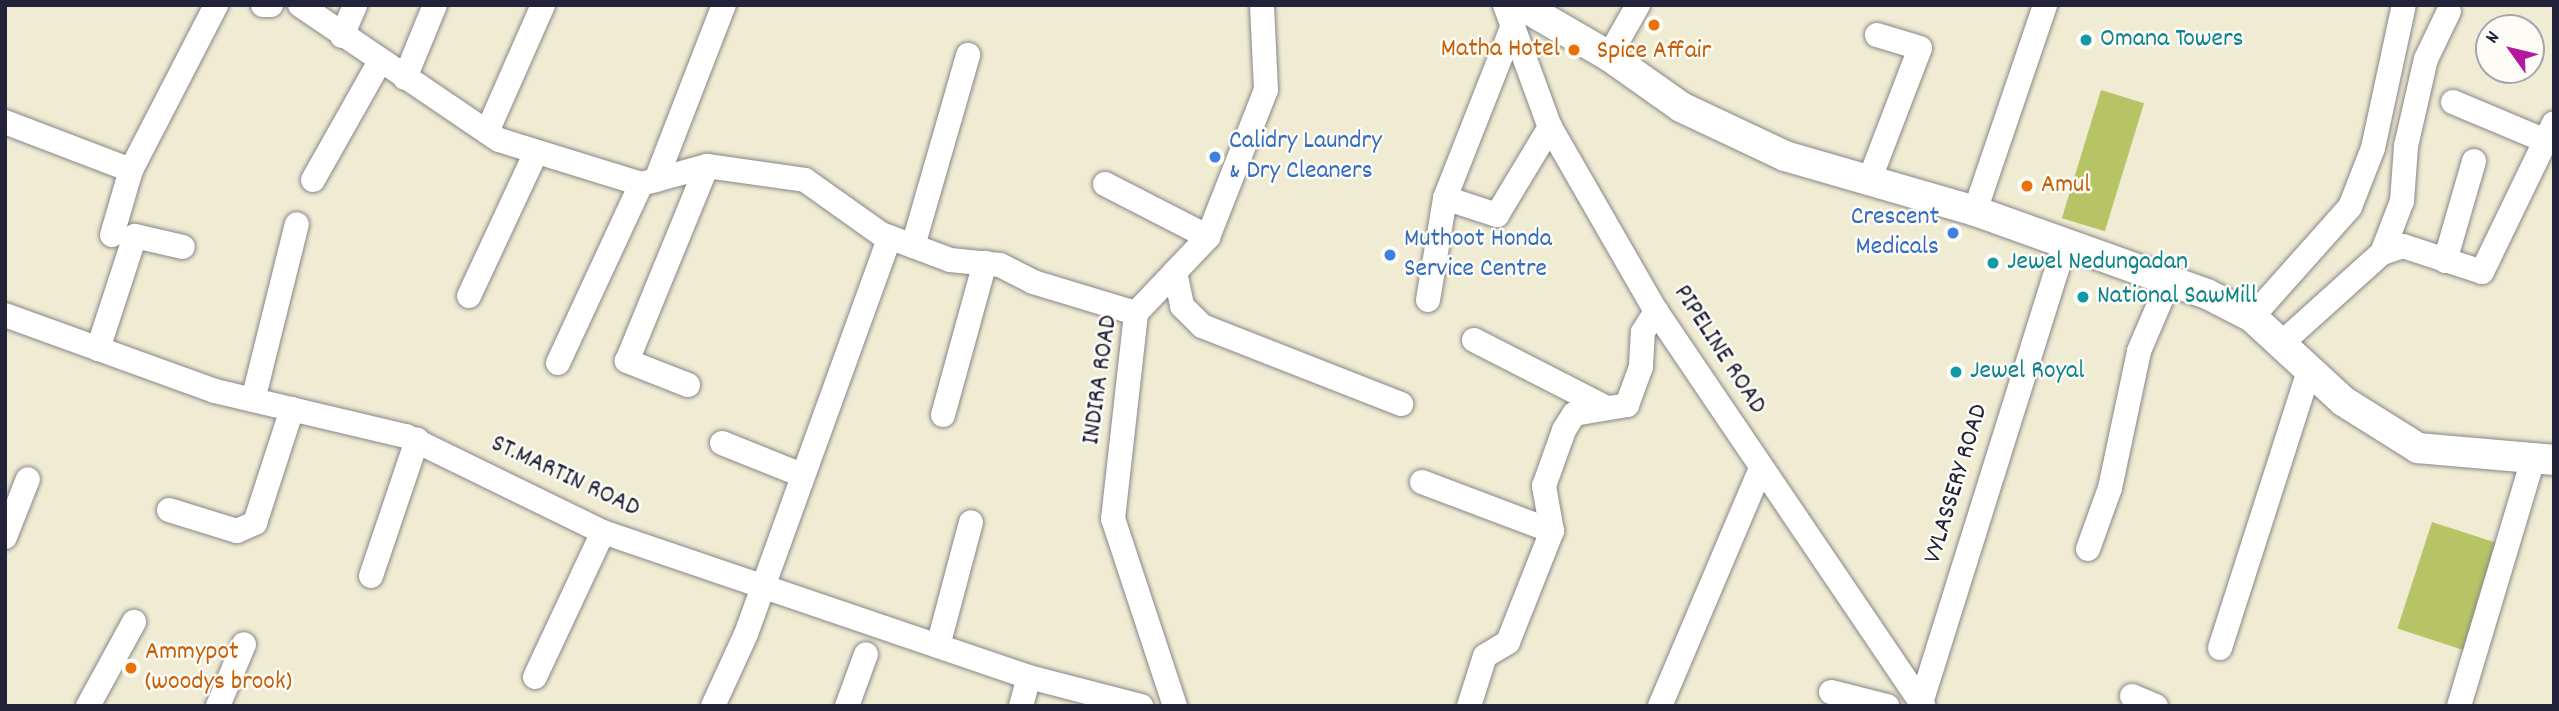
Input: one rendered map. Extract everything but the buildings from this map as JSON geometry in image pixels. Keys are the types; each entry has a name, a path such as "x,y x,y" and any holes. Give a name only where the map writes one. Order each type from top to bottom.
{"main road":[{"path":"1513,13 1609,55 1711,123 1784,156 1975,211 2169,281 2252,317 2283,342 2309,371 2379,428 2418,448 2544,460"}],"street":[{"path":"112,235 131,170 216,5"},
{"path":"263,5 271,5"},
{"path":"300,5 487,132 536,152 648,182 707,166 805,180 890,237 950,260 985,263 1136,313"},
{"path":"342,36 355,5"},
{"path":"405,78 435,5"},
{"path":"487,132 543,5"},
{"path":"558,363 648,182 724,5"},
{"name":"INDIRA ROAD","path":"1175,706 1113,519 1136,313 1209,237 1266,90 1262,5"},
{"path":"1609,55 1638,5"},
{"path":"1975,211 2045,5"},
{"path":"2252,317 2350,207 2373,148 2404,5"},
{"path":"2382,253 2402,201 2406,146 2426,59 2449,11"},
{"path":"1428,300 1445,198 1513,13"},
{"name":"PIPELINE ROAD","path":"1513,13 1550,127 1656,311 1922,704"},
{"path":"1870,181 1920,48 1877,35"},
{"path":"913,246 968,55"},
{"path":"313,180 380,61"},
{"path":"2283,342 2382,253 2403,246 2482,272 2491,264 2550,132 2453,102"},
{"path":"5,122 131,170"},
{"path":"1445,198 1497,215 1550,127"},
{"path":"469,296 536,152"},
{"path":"2445,261 2474,161"},
{"path":"688,385 627,360 707,166"},
{"path":"1105,184 1209,237"},
{"path":"253,400 297,224"},
{"path":"98,349 135,236 183,247"},
{"path":"713,706 746,634 759,583 890,237"},
{"name":"VYLASSERY ROAD","path":"1922,704 2065,244"},
{"path":"943,415 985,263"},
{"path":"1175,272 1182,306 1202,326 1401,404"},
{"path":"2088,549 2110,488 2139,351 2169,281"},
{"path":"1469,706 1485,656 1508,642 1552,531 1544,486 1564,430 1574,414 1627,405 1641,367 1643,332 1656,311"},
{"name":"ST.MARTIN ROAD","path":"5,315 253,400 417,440 603,532 1029,677 1141,706"},
{"path":"1474,340 1607,408"},
{"path":"2220,648 2309,371"},
{"path":"169,509 237,531 254,523 292,409"},
{"path":"372,576 417,440"},
{"path":"722,443 799,474"},
{"path":"2459,706 2544,460"},
{"path":"1660,706 1761,468"},
{"path":"5,537 28,479"},
{"path":"1422,482 1552,531"},
{"path":"938,646 971,522"},
{"path":"535,677 603,532"},
{"path":"88,706 134,622"},
{"path":"218,706 244,644"},
{"path":"847,706 866,654"},
{"path":"1021,706 1029,677"},
{"path":"1831,692 1888,706"},
{"path":"2132,696 2157,706"}],"green space":[{"path":"2101,90 2144,103 2105,231 2062,218"},
{"path":"2432,522 2502,545 2468,651 2397,629"}],"place":[{"name":"Spice Affair","path":"1654,25"},
{"name":"Omana Towers","path":"2086,40"},
{"name":"Matha Hotel","path":"1574,50"},
{"name":"Calidry Laundry & Dry Cleaners","path":"1215,157"},
{"name":"Amul","path":"2027,186"},
{"name":"Crescent Medicals","path":"1953,233"},
{"name":"Muthoot Honda Service Centre","path":"1390,255"},
{"name":"Jewel Nedungadan","path":"1993,263"},
{"name":"National SawMill","path":"2083,297"},
{"name":"Jewel Royal","path":"1956,372"},
{"name":"Ammypot (woodys brook)","path":"131,668"}]}
